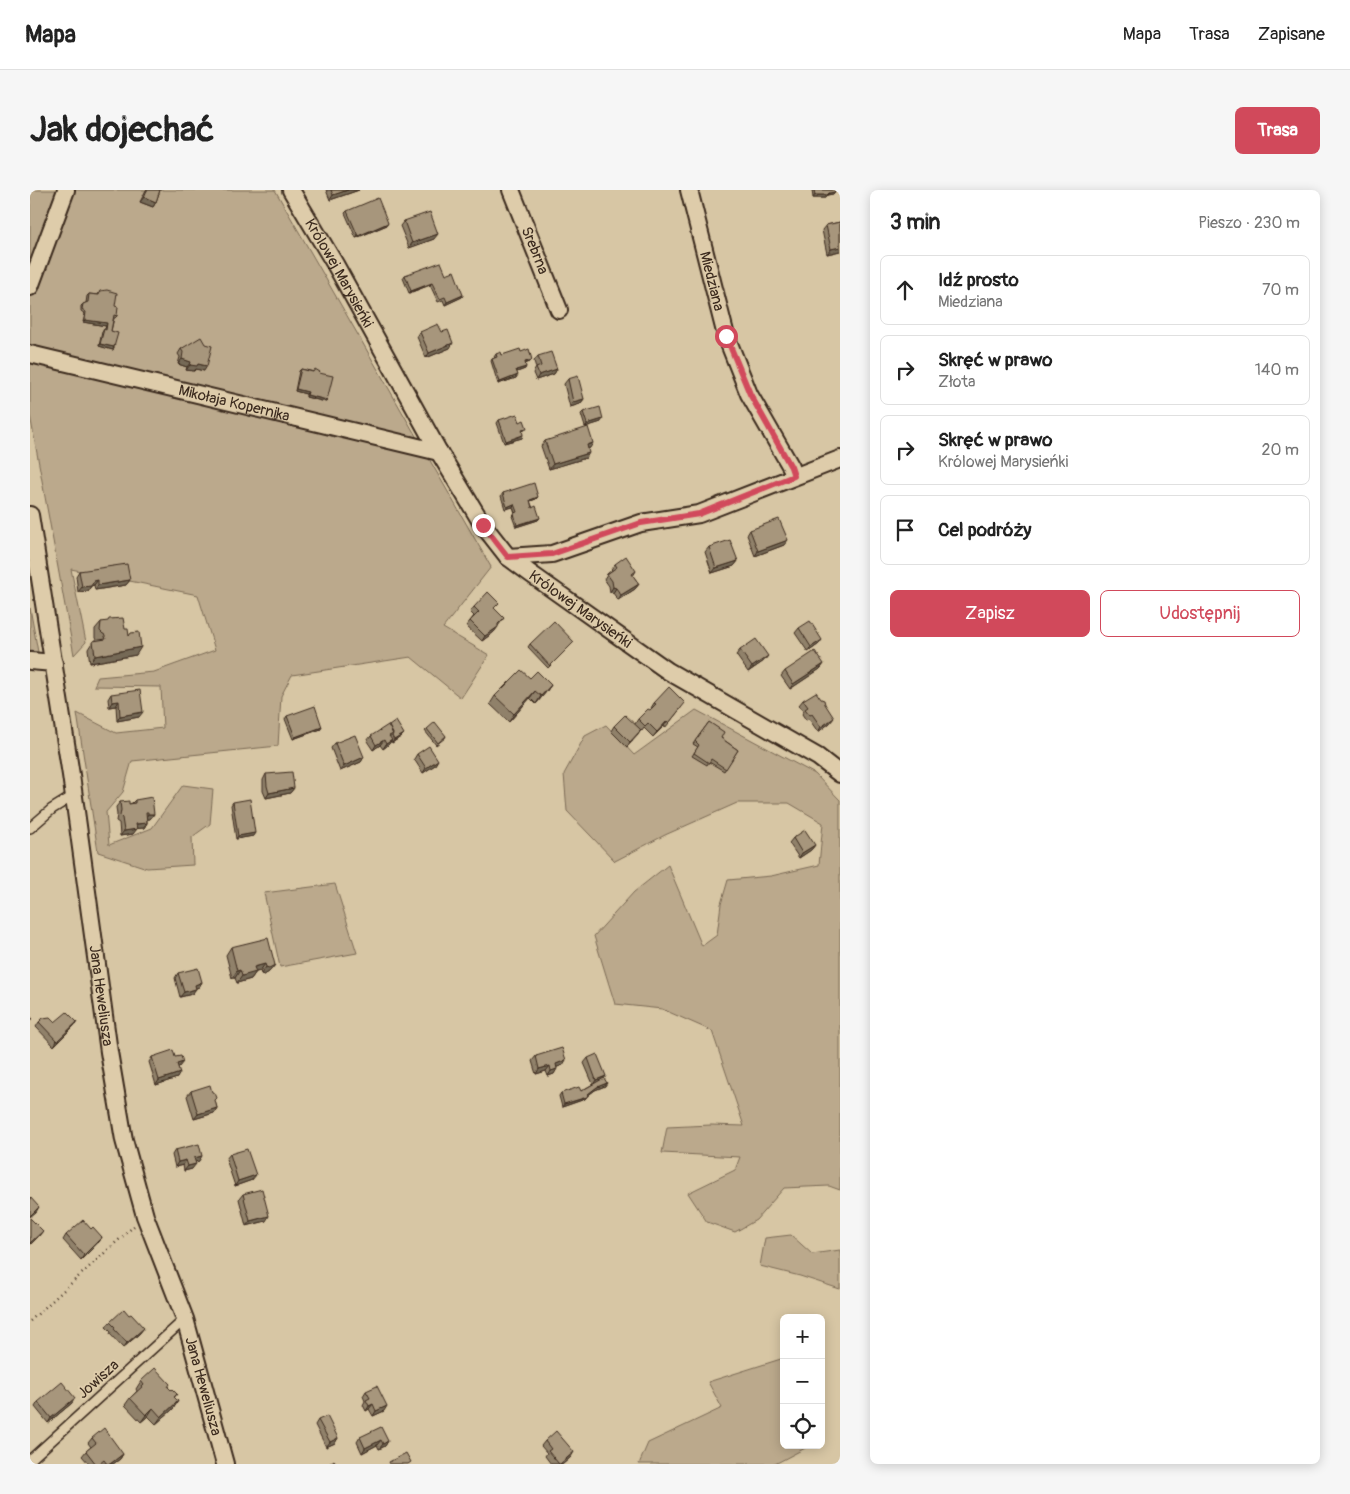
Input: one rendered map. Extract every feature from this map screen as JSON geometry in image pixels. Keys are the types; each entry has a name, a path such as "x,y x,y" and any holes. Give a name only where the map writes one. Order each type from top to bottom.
{"street":[{"path":"30,287 66,190"},
{"name":"Królowej Marysieńki","path":"291,190 335,264 439,452 483,525 508,557 668,671 818,757 840,774"},
{"name":"Srebrna","path":"511,190 559,310"},
{"name":"Miedziana","path":"689,190 726,336 750,394 791,467 794,476"},
{"name":"Mikołaja Kopernika","path":"30,354 439,452"},
{"path":"508,557 552,554 641,523 699,514 840,459"},
{"name":"Jana Heweliusza","path":"30,515 54,663 124,1140 145,1216 185,1318 224,1464"},
{"path":"30,661 54,663"}],"lane":[{"path":"30,828 52,809 74,796"},
{"name":"Jowisza","path":"30,1460 185,1318"}],"path":[{"path":"30,1321 145,1216"}],"shaded area":[{"path":"30,190 275,190 491,567 443,628 489,655 461,698 411,657 292,675 281,696 278,746 132,761 123,792 106,812 109,845 152,828 183,785 213,789 210,824 192,837 193,865 147,868 98,852 77,713 116,733 163,728 161,687 94,686 98,677 154,672 215,650 198,595 71,569 86,642 74,655 30,415"},
{"path":"30,608 38,652 30,651"},
{"path":"696,710 815,774 840,800 840,1190 829,1186 784,1188 756,1220 735,1232 707,1222 688,1193 735,1170 740,1157 662,1153 667,1127 744,1126 712,1031 662,1009 615,1004 594,936 634,892 668,865 702,946 717,935 721,904 728,880 771,876 819,865 823,823 789,803 737,803 665,835 615,861 567,811 564,774 585,736 606,725 634,755"},
{"path":"335,884 357,953 280,967 264,893"},
{"path":"791,1235 812,1254 840,1250 840,1289 760,1266 765,1238"},
{"path":"780,1359 780,1449 803,1449 775,1464 639,1464 648,1443 722,1408 708,1382"}],"building":[{"path":"147,190 160,190 156,202 144,197"},
{"path":"331,190 348,190 333,195"},
{"path":"814,190 835,190 835,192 827,195 815,195"},
{"path":"378,198 388,223 358,236 347,211"},
{"path":"430,212 438,234 412,243 404,221"},
{"path":"840,222 840,247 831,249 826,225"},
{"path":"441,262 446,274 454,271 463,295 447,302 445,297 440,299 432,283 411,291 405,275"},
{"path":"107,290 117,293 115,306 118,307 117,316 114,315 111,331 118,333 114,347 100,344 107,323 85,320 86,312 82,309 83,304 88,302 89,294 99,295 100,291"},
{"path":"438,324 442,332 448,330 453,343 429,353 420,332"},
{"path":"201,337 205,344 212,346 207,366 190,365 191,362 182,359 183,352 181,349"},
{"path":"520,349 521,352 529,349 532,360 525,362 526,367 516,370 518,375 500,382 492,359 501,352 502,355"},
{"path":"551,352 557,369 539,375 536,368 541,366 538,356"},
{"path":"301,369 313,372 315,369 319,373 333,376 327,400 307,395 308,392 296,389"},
{"path":"578,376 584,399 573,402 568,379"},
{"path":"600,407 603,419 587,424 583,412"},
{"path":"517,414 520,422 524,420 527,428 522,429 523,435 506,441 499,420"},
{"path":"588,427 593,443 587,445 589,453 553,464 545,441"},
{"path":"534,483 538,497 530,500 532,508 536,506 540,518 517,525 514,513 517,512 514,504 507,507 503,493"},
{"path":"779,519 788,540 758,551 750,530"},
{"path":"730,540 738,561 716,568 709,547"},
{"path":"626,556 636,571 632,574 639,584 621,595 613,587 612,581 607,574 617,567 615,564"},
{"path":"127,564 130,580 98,585 98,580 94,581 91,586 82,587 79,571"},
{"path":"488,592 499,603 494,608 504,618 498,624 498,627 485,636 470,621 479,612 474,607"},
{"path":"123,618 125,629 128,629 129,636 131,633 139,632 141,647 95,656 93,641 106,639 100,631 101,622 108,621 109,619"},
{"path":"554,621 574,642 550,666 530,644"},
{"path":"810,621 822,640 811,647 799,628"},
{"path":"756,639 768,656 752,667 740,650"},
{"path":"815,651 824,664 793,684 785,671"},
{"path":"521,670 530,678 537,671 551,685 541,696 535,691 514,714 495,696"},
{"path":"669,687 685,703 669,723 667,721 657,732 648,723 645,726 638,719 656,704 654,703"},
{"path":"140,690 143,712 120,716 119,701 112,702 111,694"},
{"path":"816,692 824,700 834,718 821,727 812,714 810,715 805,709 808,707 803,700"},
{"path":"315,706 322,727 295,737 287,716"},
{"path":"625,715 641,730 630,742 614,726"},
{"path":"396,721 404,734 394,740 389,726"},
{"path":"435,722 446,736 438,743 427,729"},
{"path":"709,722 724,732 721,738 738,750 726,769 711,759 709,763 694,753 699,745 695,741"},
{"path":"388,725 393,734 389,736 392,740 386,744 384,740 376,745 371,736"},
{"path":"355,735 364,757 344,766 335,743"},
{"path":"429,746 438,760 426,768 417,754"},
{"path":"292,772 294,788 269,793 266,774"},
{"path":"152,797 154,814 146,812 147,823 136,824 137,829 124,831 120,816 120,802 129,801 129,804 135,803 135,800"},
{"path":"250,799 255,833 238,836 233,802"},
{"path":"805,830 815,845 802,853 793,838"},
{"path":"268,938 275,965 269,968 265,964 254,967 256,972 242,976 240,970 237,971 231,947"},
{"path":"198,968 202,982 195,985 196,989 184,992 178,973"},
{"path":"67,1012 77,1022 57,1041 39,1022 43,1018 50,1017 55,1022"},
{"path":"562,1048 566,1060 556,1064 557,1069 551,1071 550,1066 539,1069 536,1056"},
{"path":"173,1050 175,1057 181,1056 183,1062 177,1064 180,1073 159,1080 152,1057"},
{"path":"597,1054 606,1076 596,1080 588,1058"},
{"path":"604,1078 607,1083 597,1087 587,1097 564,1104 561,1093 579,1087 581,1091"},
{"path":"210,1085 212,1092 215,1093 217,1098 215,1100 217,1108 198,1114 191,1091"},
{"path":"199,1144 202,1156 194,1158 196,1164 188,1166 186,1160 178,1162 175,1150"},
{"path":"247,1149 256,1175 238,1181 230,1154"},
{"path":"262,1189 269,1216 250,1221 243,1194"},
{"path":"30,1197 39,1207 30,1216"},
{"path":"30,1218 43,1231 30,1243"},
{"path":"83,1220 102,1237 84,1255 66,1235"},
{"path":"124,1309 144,1328 127,1343 110,1322"},
{"path":"155,1368 170,1384 168,1387 177,1394 174,1397 178,1401 161,1417 153,1408 146,1415 130,1398 144,1385 141,1381"},
{"path":"62,1382 75,1398 51,1418 38,1402"},
{"path":"377,1386 387,1406 376,1411 373,1404 369,1406 366,1400 370,1398 366,1391"},
{"path":"327,1416 338,1438 330,1442 318,1420"},
{"path":"381,1427 388,1441 383,1444 381,1440 365,1448 360,1437"},
{"path":"104,1428 123,1454 110,1464 107,1464 104,1460 96,1464 86,1451 96,1443 92,1438"},
{"path":"556,1431 574,1452 560,1464 548,1451 551,1449 545,1441"},
{"path":"406,1453 411,1462 408,1464 390,1464 389,1462"},
{"path":"334,1460 337,1464 329,1464"}],"route":[{"path":"483,525 508,557 552,554 641,523 699,514 794,476 791,467 750,394 726,336"}]}
